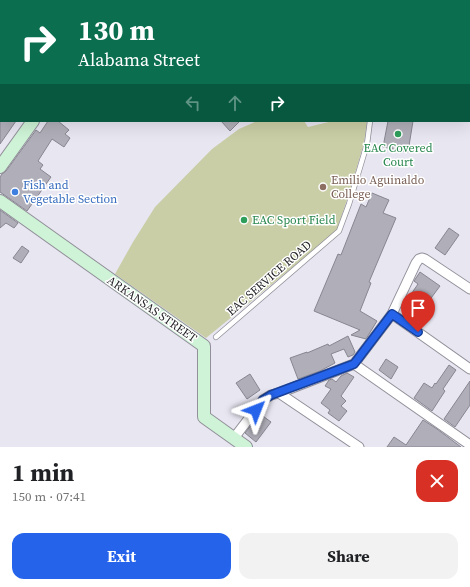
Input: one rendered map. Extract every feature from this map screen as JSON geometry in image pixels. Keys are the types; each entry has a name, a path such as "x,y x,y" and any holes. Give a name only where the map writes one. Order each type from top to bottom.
{"street":[{"path":"0,167 32,122"},
{"name":"ARKANSAS STREET","path":"0,201 204,346 204,417 230,443 246,447"},
{"path":"230,443 263,400 271,395 280,393 354,364 392,314 419,259 425,259 470,289"},
{"path":"392,314 470,369"},
{"path":"354,364 470,445"},
{"path":"280,393 359,447"}],"lane":[{"name":"EAC SERVICE ROAD","path":"216,337 339,231 349,204 367,144 370,122"}],"green space":[{"name":"EAC Sport Field","path":"255,122 305,122 308,127 329,122 367,122 364,143 336,232 206,338 115,274 155,207 212,149 239,129"}],"building":[{"path":"0,122 15,122 0,144"},
{"path":"47,122 59,122 69,130 65,134 70,138 64,147 52,139 38,161 43,165 40,169 51,177 27,211 0,192 0,177 36,130 40,133"},
{"path":"222,122 239,122 230,131"},
{"name":"EAC Covered Court","path":"388,122 413,122 408,152 383,147"},
{"path":"372,193 389,200 383,213 396,218 369,282 371,283 360,311 377,321 366,339 351,335 360,330 314,311 338,254 341,255 361,204 366,207"},
{"path":"0,210 18,223 14,228 6,223 0,228"},
{"path":"449,228 459,235 445,255 435,248"},
{"path":"22,246 29,251 21,263 13,258"},
{"path":"420,272 440,286 417,317 403,306 418,284 414,281"},
{"path":"348,336 355,352 353,355 348,357 344,349 331,354 335,363 320,371 298,379 290,358 328,344 329,346"},
{"path":"386,359 398,367 391,379 379,370"},
{"path":"449,365 456,370 443,389 445,391 432,411 414,398 424,383 432,388"},
{"path":"347,373 354,377 341,396 346,401 341,406 347,411 339,421 328,413 330,410 321,403 331,389 325,386 329,380 332,379 336,382 341,376"},
{"path":"250,374 260,390 247,399 236,383"},
{"path":"470,381 470,405 455,427 444,419"},
{"path":"260,414 271,422 256,442 245,433"},
{"path":"423,420 461,447 387,447 394,437 406,445"}],"place":[{"name":"EAC Covered Court","path":"398,134"},
{"name":"Emilio Aguinaldo College","path":"323,187"},
{"name":"Fish and Vegetable Section","path":"15,192"},
{"name":"EAC Sport Field","path":"244,220"}],"route":[{"path":"256,410 263,400 271,395 280,393 354,364 392,314 418,332"}]}
